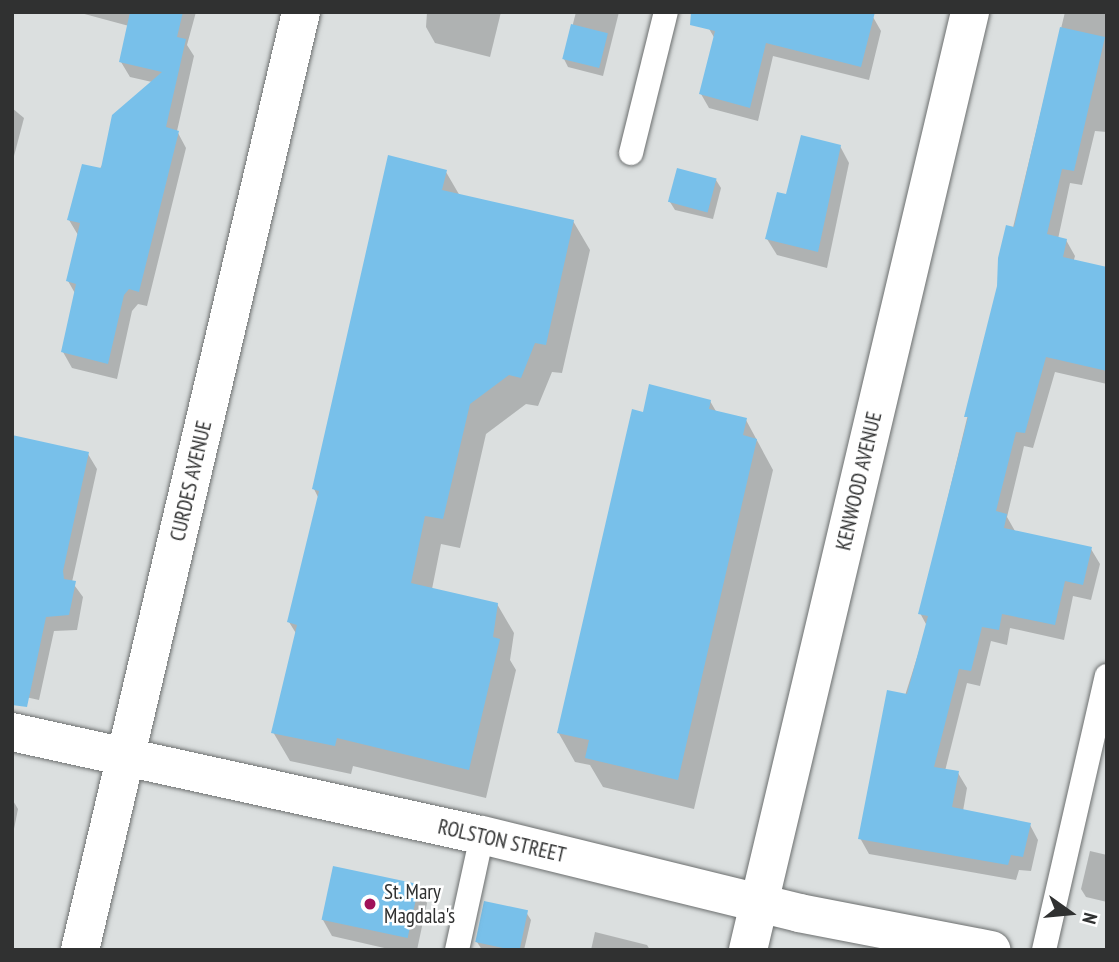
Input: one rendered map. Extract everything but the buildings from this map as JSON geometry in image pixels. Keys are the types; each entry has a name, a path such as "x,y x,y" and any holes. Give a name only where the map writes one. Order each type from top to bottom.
{"street":[{"name":"CURDES AVENUE","path":"80,950 301,12"},
{"name":"KENWOOD AVENUE","path":"748,950 970,12"},
{"name":"ROLSTON STREET","path":"12,732 124,759 482,835 759,903 991,950"}],"lane":[{"path":"631,153 666,12"},
{"path":"1044,950 1107,676"},
{"path":"457,950 482,835"}],"place":[{"name":"St. Mary Magdala's","path":"370,904"}]}
